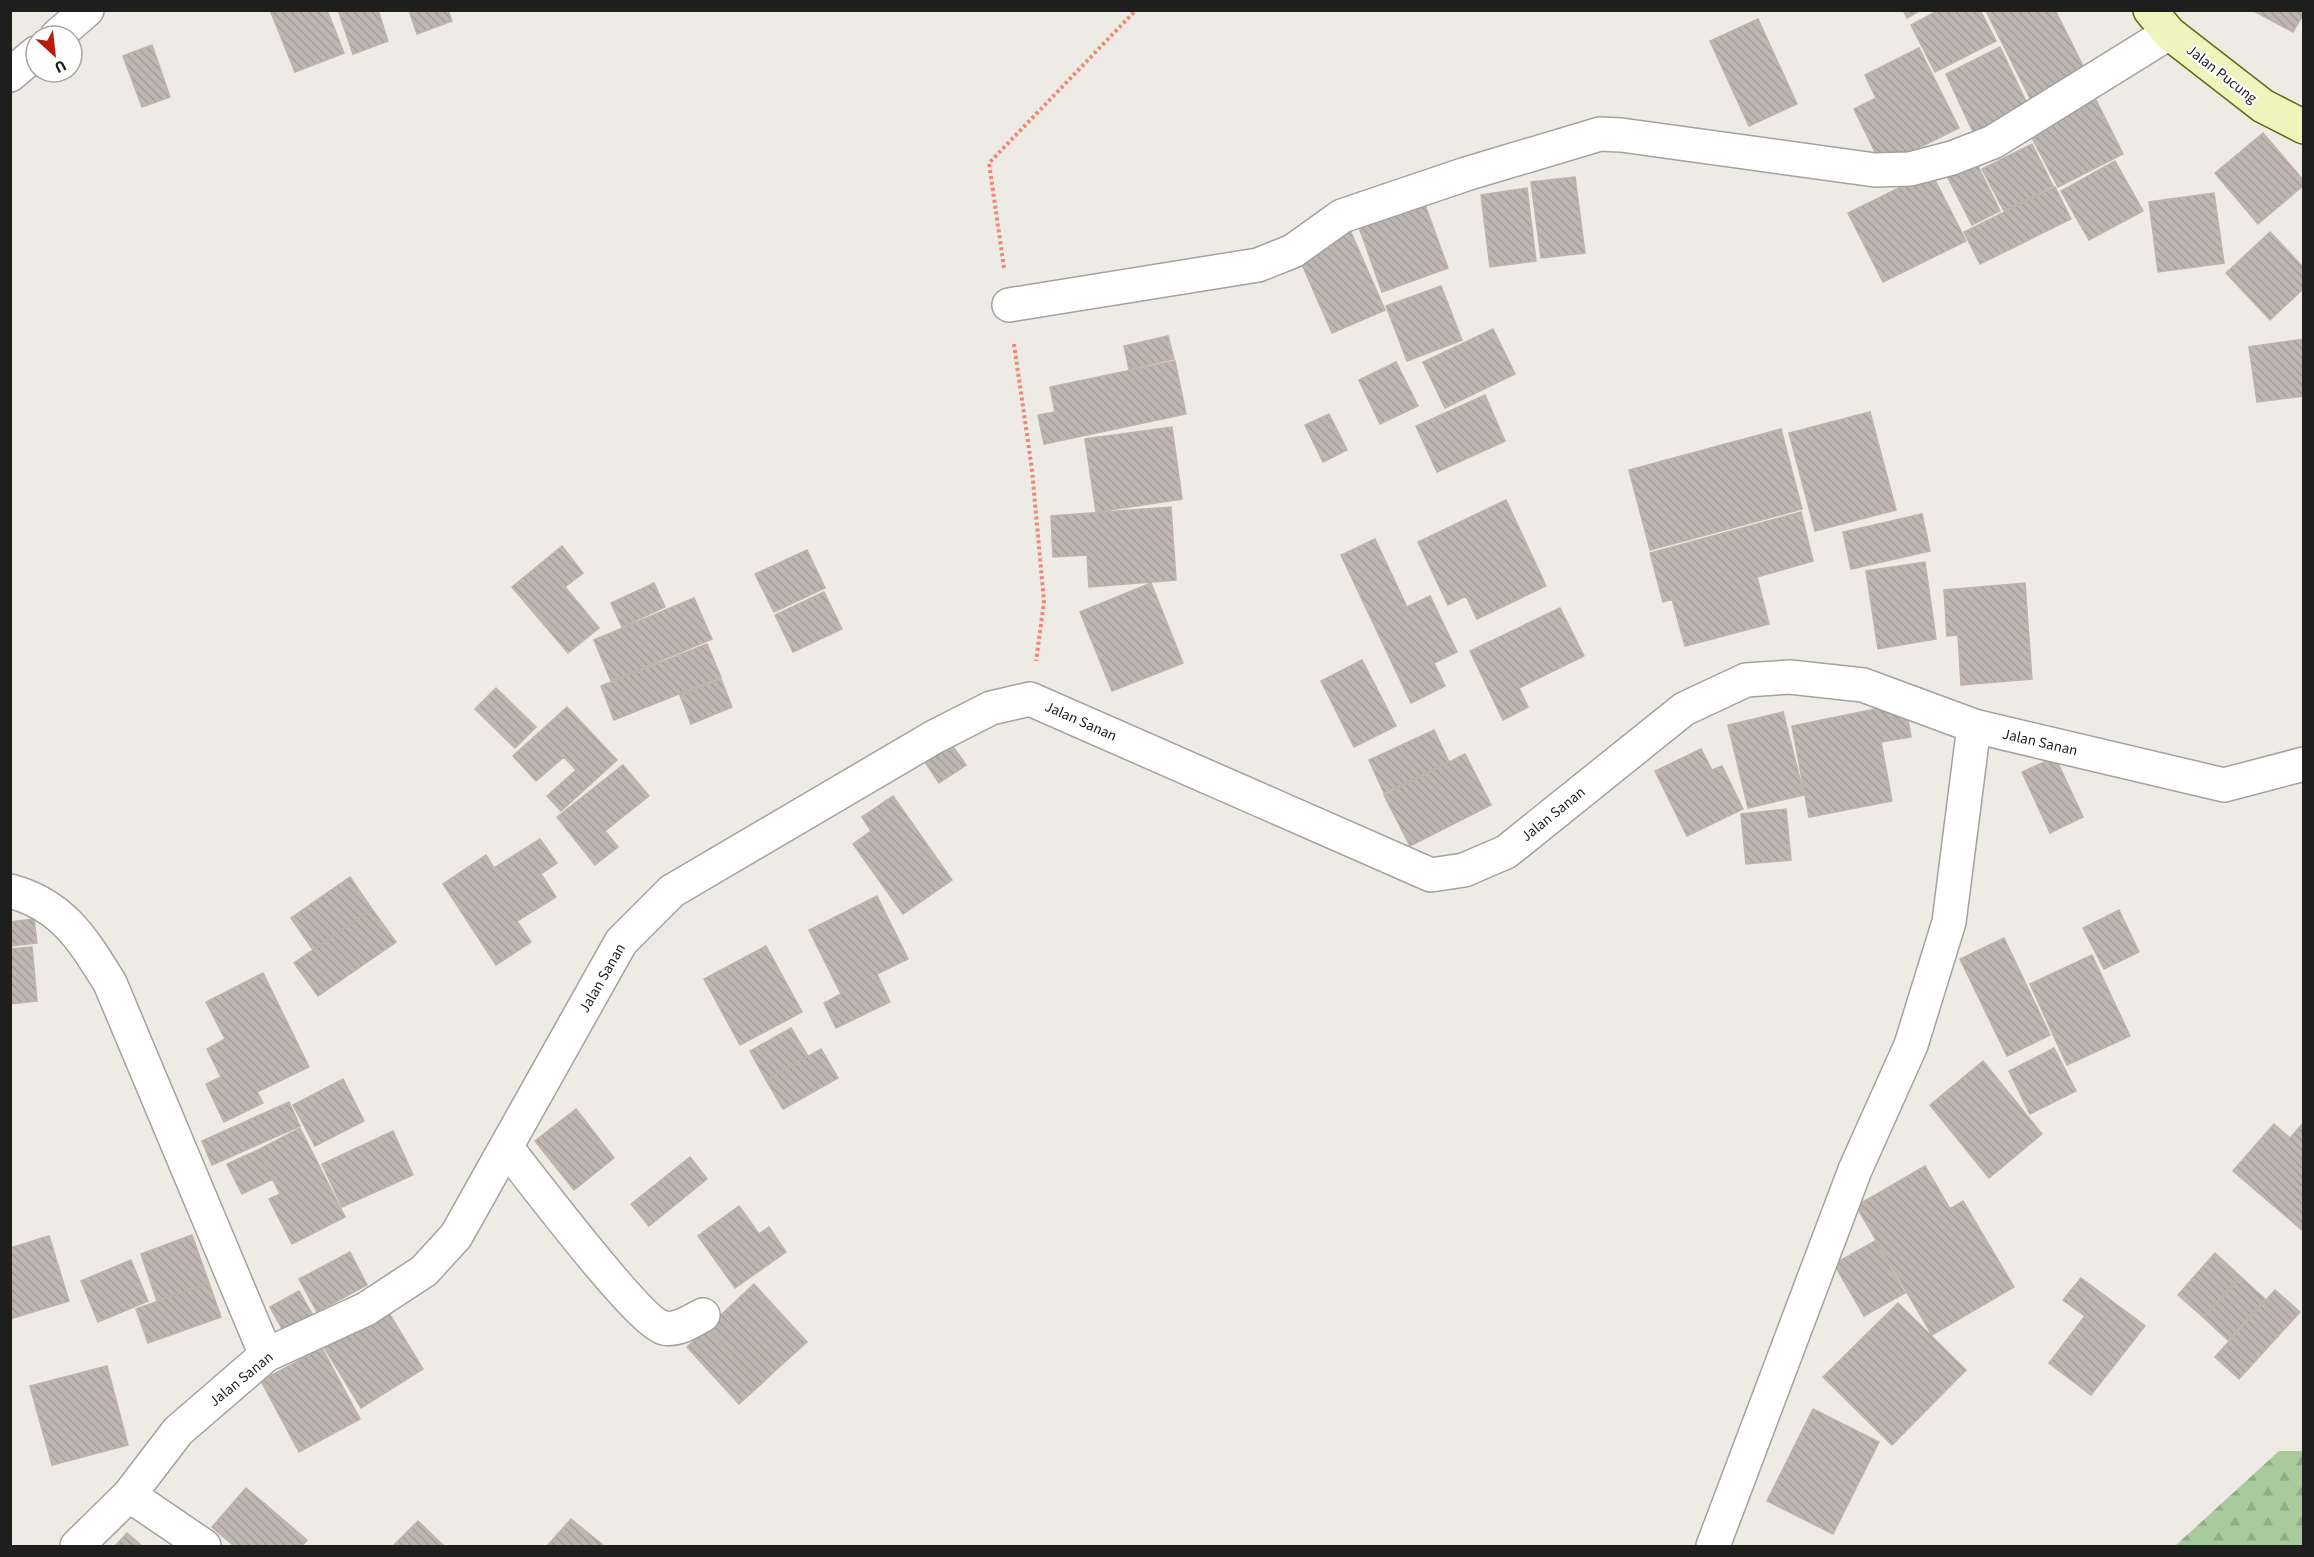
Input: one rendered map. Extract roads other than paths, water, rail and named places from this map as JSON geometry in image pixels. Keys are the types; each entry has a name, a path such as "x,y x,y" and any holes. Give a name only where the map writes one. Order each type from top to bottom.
{"main road":[{"name":"Jalan Pucung","path":"2159,22 2263,106 2304,127"}],"street":[{"path":"71,24 87,10"},
{"path":"1009,305 1258,265 1293,252 1342,216 1466,174 1600,134 1875,170 1910,169 1952,158 1993,142 2159,22"},
{"path":"10,75 24,64"},
{"name":"Jalan Sanan","path":"77,1546 129,1495 178,1431 266,1354 366,1309 424,1271 456,1236 621,942 672,891 934,737 991,708 1030,699 1431,875 1464,870 1506,852 1684,709 1746,680 1790,677 1863,685 1974,726 2224,785 2304,764"},
{"path":"1713,1546 1856,1170 1911,1045 1949,922 1974,726"},
{"path":"10,891 49,906 80,936 110,983 266,1354"},
{"path":"506,1147 646,1318 663,1328 676,1329 703,1315"},
{"path":"129,1495 204,1546"}]}
